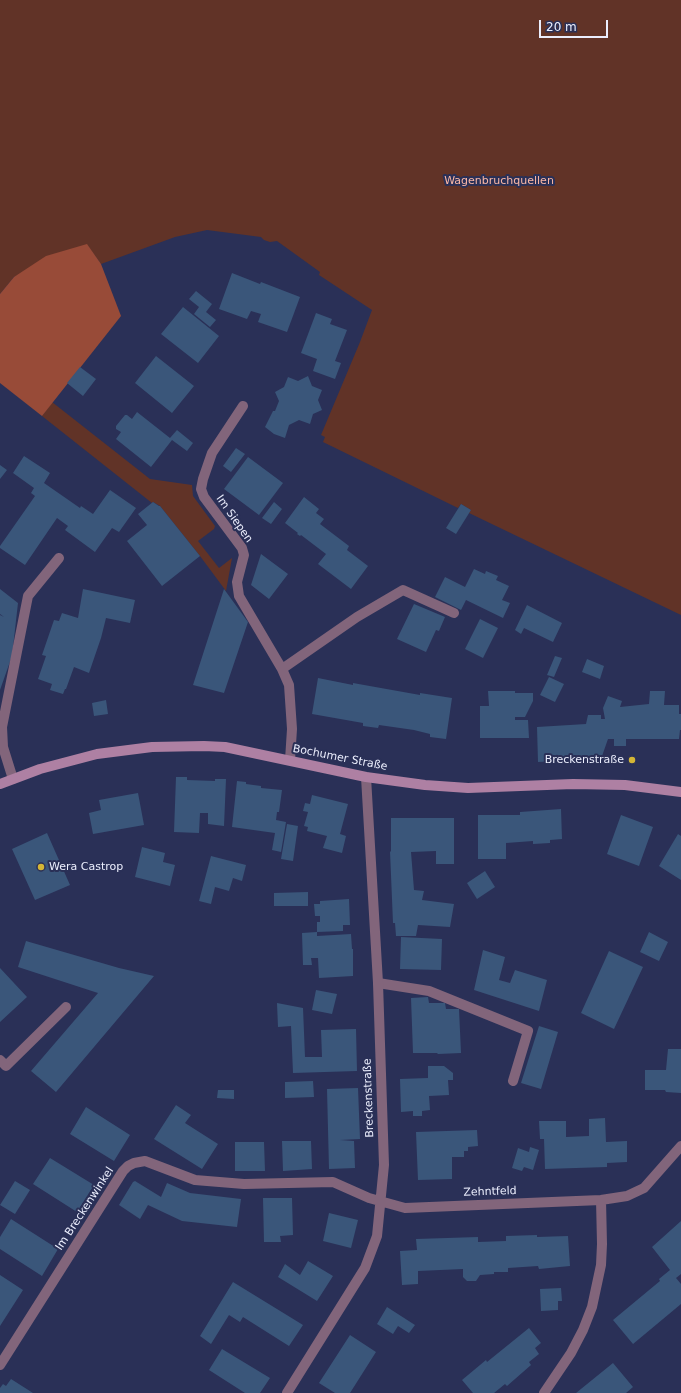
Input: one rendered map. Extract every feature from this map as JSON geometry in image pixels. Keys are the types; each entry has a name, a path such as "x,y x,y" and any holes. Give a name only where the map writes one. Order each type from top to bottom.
{"main road":[{"name":"Bochumer Straße","path":"0,784 40,769 97,754 152,747 225,747 366,777 425,786 468,788 574,784 625,785 681,792"}],"street":[{"name":"Im Siepen","path":"243,406 212,453 201,489 204,497 242,548 244,555 237,582 240,596 282,669 289,685 292,729 290,760"},
{"path":"13,779 3,747 2,727 28,596 59,558"},
{"path":"282,669 357,617 403,590 454,613"},
{"name":"Breckenstraße","path":"287,1393 365,1268 377,1236 384,1165 378,983 366,777"},
{"path":"378,983 430,991 528,1031 513,1081"},
{"path":"0,1060 6,1066 66,1007"},
{"name":"Zehntfeld","path":"381,1201 405,1208 601,1200 627,1196 644,1188 681,1146"},
{"name":"Im Breckenwinkel","path":"0,1365 123,1171 134,1163 145,1161 195,1180 244,1184 333,1182 369,1198 381,1201"},
{"path":"544,1393 571,1353 583,1330 592,1307 598,1285 601,1265 601,1200"}],"green space":[{"name":"Wagenbruchquellen","path":"0,0 681,0 681,615 469,513 471,510 461,504 458,508 323,442 325,437 321,435 372,310 319,275 320,272 277,241 270,242 261,237 207,230 175,237 101,264 87,245 14,277 0,294"},
{"path":"52,402 150,479 192,485 193,496 215,526 214,529 198,541 219,568 232,558 226,591 160,506 153,502 152,503 42,416"}],"shaded area":[{"path":"87,244 101,264 121,316 42,416 0,383 0,294 14,277 46,256"}],"building":[{"path":"232,273 300,297 287,332 258,322 261,314 251,311 247,319 219,309"},
{"path":"196,291 212,304 206,312 216,320 210,327 194,314 199,307 189,299"},
{"path":"183,307 219,336 198,363 161,334"},
{"path":"316,313 332,319 330,324 347,330 335,361 341,363 335,379 313,371 317,359 301,353"},
{"path":"156,356 194,386 172,413 135,383"},
{"path":"80,367 96,379 83,396 67,383"},
{"path":"308,376 312,386 322,390 318,400 322,410 313,414 310,424 299,420 289,425 285,438 274,434 265,427 273,411 275,411 279,401 275,392 284,387 288,377 298,381"},
{"path":"137,412 170,438 177,430 193,443 187,451 172,440 151,467 116,439 121,432 116,429 116,426 125,415 132,419"},
{"path":"236,448 245,454 231,472 223,466"},
{"path":"24,456 50,473 44,483 80,508 81,506 93,514 110,490 136,508 119,532 112,528 95,552 65,530 68,526 57,518 25,565 0,548 35,496 31,493 34,488 13,473"},
{"path":"248,457 283,483 259,515 224,489"},
{"path":"0,465 7,470 0,479"},
{"path":"304,497 319,509 316,513 324,519 320,524 349,546 347,550 368,566 351,589 318,564 326,554 301,535 300,536 297,534 298,533 285,523"},
{"path":"153,502 160,506 200,556 162,586 127,541 147,525 138,514"},
{"path":"274,502 282,509 271,524 262,518"},
{"path":"461,504 471,510 456,534 446,528"},
{"path":"261,554 288,574 269,599 251,585"},
{"path":"474,569 485,574 486,571 498,576 496,580 509,586 502,600 510,603 503,618 466,600 461,610 435,597 445,577 465,587"},
{"path":"0,589 18,603 12,656 0,690 0,615 4,617 0,614"},
{"path":"83,589 135,600 130,623 106,618 89,673 74,667 63,694 50,690 52,684 38,679 46,656 42,655 54,620 59,621 62,613 78,618"},
{"path":"224,589 248,622 224,693 193,685"},
{"path":"414,604 445,617 439,631 436,630 426,652 397,639"},
{"path":"527,605 562,623 553,642 524,628 521,634 515,630"},
{"path":"480,619 498,628 483,658 465,649"},
{"path":"555,656 562,658 554,677 547,675"},
{"path":"587,659 604,666 600,679 582,672"},
{"path":"549,677 564,684 555,702 540,695"},
{"path":"318,678 420,695 420,693 452,698 446,739 430,737 430,734 414,730 379,725 378,728 363,726 363,723 312,714"},
{"path":"488,691 533,693 533,701 525,717 515,717 515,720 528,720 529,738 480,738 480,706 489,706"},
{"path":"650,691 665,691 664,705 679,705 679,714 681,714 681,730 679,739 626,739 626,746 614,746 614,739 608,739 601,759 538,762 537,727 586,724 588,715 601,715 601,719 605,719 603,708 608,696 622,701 620,707 649,704"},
{"path":"106,700 108,714 94,716 92,703"},
{"path":"176,777 187,777 187,780 215,781 215,779 226,779 224,826 208,824 208,813 200,813 199,833 174,832"},
{"path":"237,781 261,786 261,788 282,790 279,812 277,812 276,820 286,822 281,852 272,850 275,833 232,827"},
{"path":"138,793 144,825 93,834 89,813 101,810 99,800"},
{"path":"312,795 348,804 340,834 346,836 342,853 323,848 327,836 307,831 308,827 304,826 308,812 303,811 305,803 310,804"},
{"path":"561,809 562,839 550,840 550,843 533,844 533,841 506,843 506,859 478,859 478,815 520,815 520,812"},
{"path":"621,815 653,827 639,866 607,854"},
{"path":"391,818 454,818 454,864 436,864 436,851 411,852 414,890 424,891 422,900 454,904 450,927 418,925 416,936 396,936 395,923 393,923 390,851 391,852"},
{"path":"287,824 298,826 293,861 281,859"},
{"name":"Wera Castrop","path":"47,833 70,885 35,900 12,849"},
{"path":"678,834 681,836 681,880 659,866"},
{"path":"142,847 165,853 163,862 175,865 170,886 135,877"},
{"path":"211,856 246,865 242,881 233,878 229,891 215,887 211,904 199,901"},
{"path":"485,871 495,887 477,899 467,883"},
{"path":"308,892 308,906 274,906 274,893"},
{"path":"349,899 350,925 343,925 343,931 317,932 317,922 320,922 320,916 315,916 314,904 320,904 320,901"},
{"path":"317,932 317,936 351,934 353,949 353,976 319,978 318,958 311,958 312,965 303,965 302,933"},
{"path":"649,932 668,942 659,961 640,952"},
{"path":"401,937 442,939 441,970 400,969"},
{"path":"26,941 119,968 154,976 56,1092 31,1071 98,993 18,967"},
{"path":"483,950 505,957 499,980 510,983 515,970 547,980 539,1011 474,990"},
{"path":"609,951 643,967 614,1029 581,1013"},
{"path":"0,968 27,997 0,1022"},
{"path":"316,990 337,994 332,1014 312,1010"},
{"path":"428,997 429,1003 445,1003 446,1009 459,1009 461,1053 413,1053 411,998"},
{"path":"277,1003 303,1008 305,1057 322,1057 321,1030 356,1029 357,1071 293,1073 291,1026 278,1027"},
{"path":"539,1026 558,1032 541,1089 521,1083"},
{"path":"668,1049 681,1049 681,1093 666,1092 665,1090 645,1090 645,1070 666,1070"},
{"path":"428,1066 444,1066 453,1073 453,1080 448,1080 449,1095 429,1096 430,1110 422,1111 422,1116 413,1116 413,1111 401,1112 400,1079 428,1078"},
{"path":"313,1081 314,1097 285,1098 285,1082"},
{"path":"358,1088 360,1139 340,1140 354,1141 355,1168 329,1169 327,1089"},
{"path":"218,1090 234,1090 234,1099 217,1098"},
{"path":"176,1105 191,1115 185,1123 218,1144 202,1169 154,1139"},
{"path":"86,1107 130,1135 114,1161 70,1134"},
{"path":"605,1118 606,1142 627,1141 627,1162 607,1163 607,1167 545,1169 544,1139 540,1139 539,1121 566,1121 566,1137 589,1136 589,1119"},
{"path":"477,1130 478,1146 468,1147 468,1151 464,1151 464,1157 452,1157 452,1179 418,1180 416,1132"},
{"path":"282,1141 311,1141 312,1169 283,1171"},
{"path":"235,1142 264,1142 265,1171 235,1171"},
{"path":"530,1147 539,1150 533,1170 524,1167 522,1171 512,1168 518,1148 529,1152"},
{"path":"50,1158 94,1185 77,1212 33,1184"},
{"path":"15,1181 30,1190 15,1214 0,1205"},
{"path":"135,1181 161,1197 167,1183 190,1193 241,1199 237,1227 182,1221 148,1205 140,1219 119,1205"},
{"path":"263,1198 292,1198 293,1235 280,1236 281,1242 264,1242"},
{"path":"329,1213 358,1220 351,1248 323,1241"},
{"path":"11,1219 58,1249 42,1276 0,1249 0,1237"},
{"path":"681,1221 681,1274 676,1278 681,1284 681,1304 633,1344 613,1320 660,1281 659,1279 670,1270 652,1247"},
{"path":"537,1235 537,1237 568,1236 570,1266 539,1269 538,1266 508,1268 508,1272 494,1272 494,1274 480,1275 476,1281 467,1281 463,1277 463,1269 418,1271 418,1284 402,1285 400,1251 417,1250 416,1239 478,1237 478,1242 506,1241 506,1236"},
{"path":"308,1261 333,1276 317,1301 278,1277 285,1264 300,1275"},
{"path":"0,1275 23,1290 0,1326"},
{"path":"233,1282 303,1325 289,1346 243,1317 240,1322 229,1315 211,1344 200,1336"},
{"path":"561,1288 562,1301 558,1301 558,1310 541,1311 540,1289"},
{"path":"387,1307 415,1325 409,1333 398,1326 393,1334 377,1324"},
{"path":"529,1328 541,1343 535,1348 539,1354 529,1362 531,1365 507,1386 505,1384 494,1393 473,1393 462,1380"},
{"path":"350,1335 376,1352 350,1393 335,1393 319,1383"},
{"path":"222,1349 270,1378 260,1393 245,1393 209,1370"},
{"path":"613,1363 633,1387 626,1393 576,1393"},
{"path":"11,1379 33,1393 0,1393 0,1388 3,1384 6,1386"}],"place":[{"name":"Breckenstraße","path":"632,760"},
{"name":"Wera Castrop","path":"41,867"}]}
